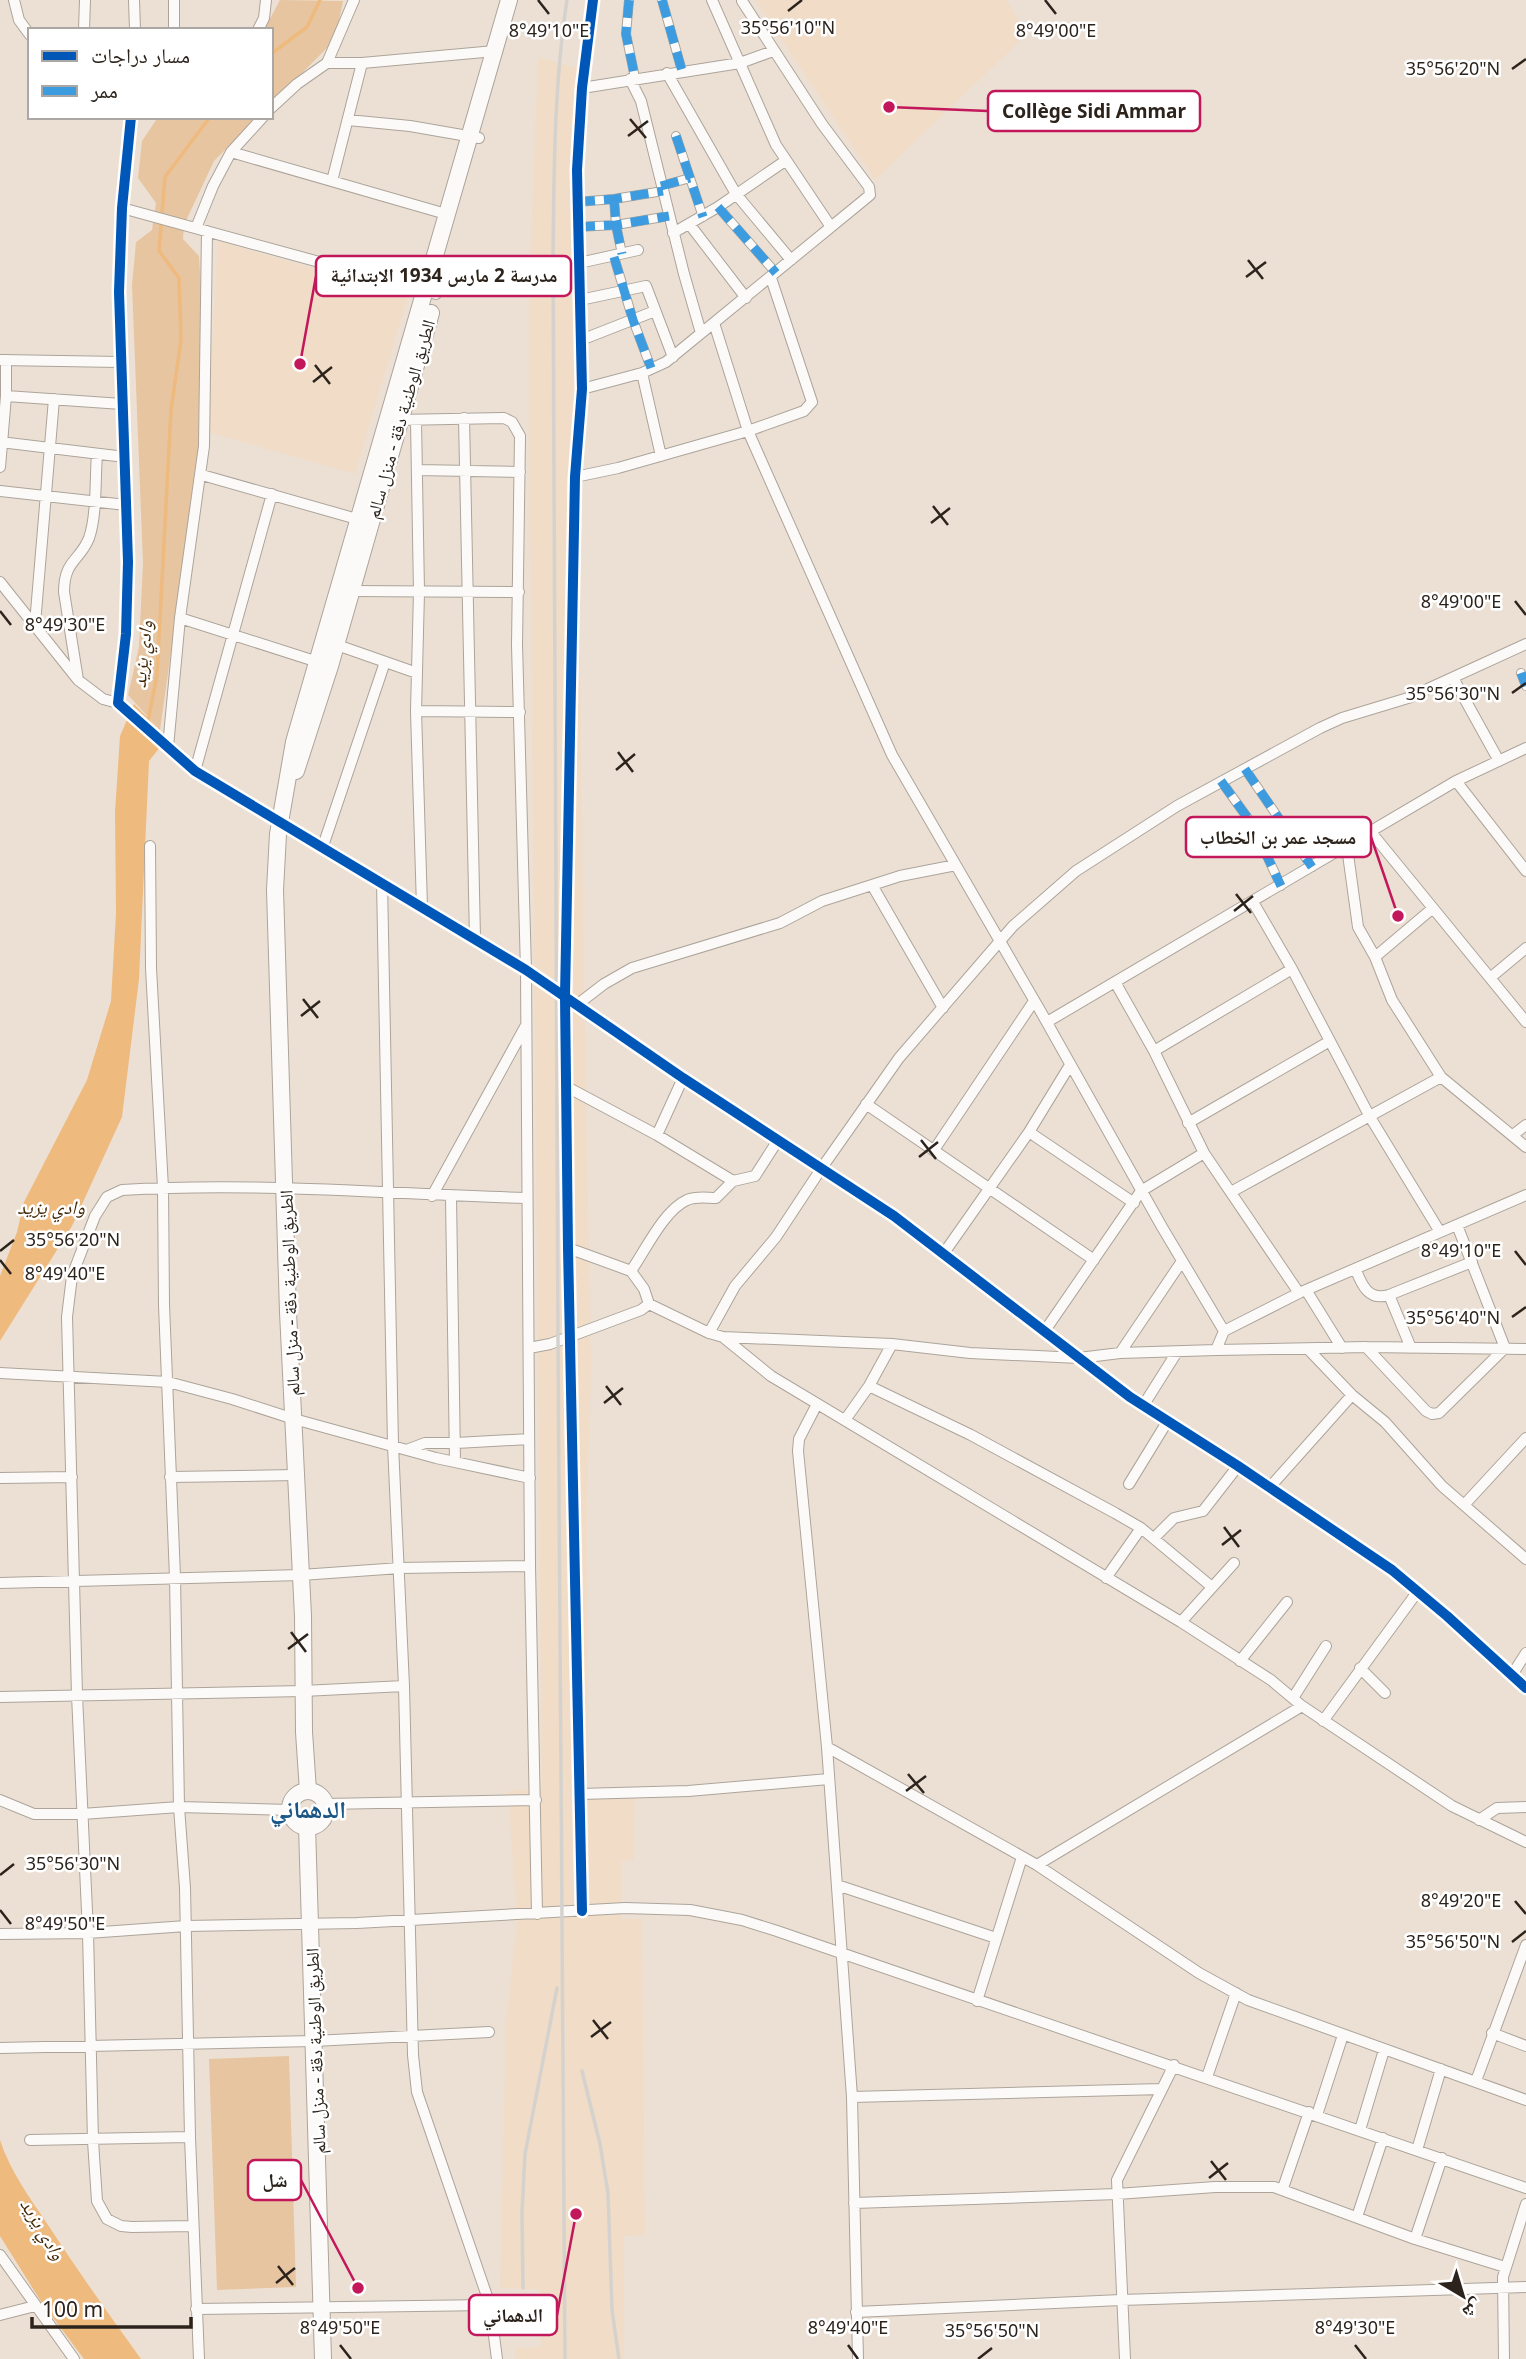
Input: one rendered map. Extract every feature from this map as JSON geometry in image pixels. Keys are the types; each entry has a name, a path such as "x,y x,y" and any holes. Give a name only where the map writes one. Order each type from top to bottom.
{"main road":[{"name":"الطريق الوطنية دقة - منزل سالم","path":"431,292 509,0"},
{"name":"الطريق الوطنية دقة - منزل سالم","path":"308,1791 288,1312 275,890 281,821 294,742 324,664 364,521 401,420 446,214 520,0"},
{"name":"الطريق الوطنية دقة - منزل سالم","path":"324,664 337,645 351,591 364,521"},
{"path":"308,1791 318,1795 325,1804 322,1819 313,1826 295,1822 290,1810 295,1796 308,1791"},
{"name":"الطريق الوطنية دقة - منزل سالم","path":"307,1826 323,2359"}],"street":[{"path":"13,0 19,20 28,32"},
{"path":"84,28 85,0"},
{"path":"134,0 135,28"},
{"path":"174,0 174,28"},
{"path":"259,28 264,18 266,0"},
{"path":"273,106 297,84 327,63 354,0"},
{"path":"582,1912 565,996 575,478 582,389 577,202 582,88 593,0"},
{"path":"629,0 626,41 632,79 641,101 701,333"},
{"path":"662,0 682,71"},
{"path":"712,0 758,108 785,160 831,227"},
{"path":"582,389 647,370 673,356 868,196 870,189 822,124 742,1"},
{"path":"327,63 362,63 495,51"},
{"path":"582,88 740,62 773,51"},
{"path":"332,181 362,63"},
{"path":"667,74 736,194 791,260"},
{"path":"122,707 128,562 120,362 122,208 129,119"},
{"path":"166,746 180,618 202,475 205,418 198,229 213,186 231,152 261,119"},
{"path":"348,120 410,126 474,137"},
{"path":"676,136 703,217"},
{"path":"231,152 446,214"},
{"path":"673,233 703,217 785,160"},
{"path":"577,202 614,199 662,188 690,178"},
{"path":"614,199 618,256 624,290 647,370 661,456"},
{"path":"575,478 748,431 804,411 812,402 774,275 718,207"},
{"path":"122,208 431,292"},
{"path":"577,227 616,225 669,216"},
{"path":"690,225 746,298"},
{"path":"579,263 638,250"},
{"path":"580,300 646,286 673,356"},
{"path":"581,340 655,310"},
{"path":"714,323 748,431 892,755 1224,1331"},
{"path":"0,467 6,396 3,360 120,362"},
{"path":"6,396 121,404"},
{"path":"35,624 54,399"},
{"path":"464,418 475,939"},
{"path":"422,907 416,712 418,470 401,420 504,418 512,422 520,436 517,645 526,970 530,1566 537,1914"},
{"path":"1,442 125,457"},
{"path":"78,680 64,577 70,563 89,539 97,454"},
{"path":"418,470 520,472"},
{"path":"202,475 364,521"},
{"path":"0,492 126,505"},
{"path":"195,771 272,494"},
{"path":"2,586 78,680 103,698 122,707 195,771 526,970 683,1078 894,1216 1143,1406 1270,1487 1392,1570 1526,1688"},
{"path":"351,591 519,592"},
{"path":"180,618 324,664"},
{"path":"709,1333 735,1286 776,1237 899,1058 1013,926 1076,871 1221,780 1342,718 1408,698 1526,644"},
{"path":"337,645 416,673"},
{"path":"323,846 385,662"},
{"path":"1521,673 1526,686"},
{"path":"1453,678 1499,761"},
{"path":"416,712 520,712"},
{"path":"1046,1022 1456,781 1526,748"},
{"path":"1245,769 1312,867"},
{"path":"1221,780 1252,824 1281,886"},
{"path":"1456,781 1525,868"},
{"path":"1370,831 1526,1022"},
{"path":"150,846 151,968 163,1188 164,1305 199,2359"},
{"path":"1347,847 1358,927 1375,957 1392,1000 1441,1077 1526,1147"},
{"path":"578,1004 604,984 632,968 780,923 822,901 900,876 956,865"},
{"path":"382,882 393,1445 400,1568 409,1919 417,2092 490,2305 497,2359"},
{"path":"872,885 943,1008"},
{"path":"1253,902 1292,969 1370,1117 1440,1233"},
{"path":"1375,957 1433,908"},
{"path":"1490,978 1526,948"},
{"path":"1154,1051 1292,969"},
{"path":"1115,982 1154,1051 1204,1153 1342,1348"},
{"path":"934,1150 1034,1001"},
{"path":"432,1196 526,1025"},
{"path":"1188,1124 1329,1041"},
{"path":"944,1253 1029,1132 1070,1065"},
{"path":"1231,1192 1441,1077"},
{"path":"657,1135 683,1078"},
{"path":"566,1087 657,1135 733,1181"},
{"path":"866,1104 1094,1260"},
{"path":"1513,1135 1526,1125"},
{"path":"1029,1132 1134,1203"},
{"path":"631,1271 673,1210 694,1198 716,1198 733,1181 755,1176 778,1140"},
{"path":"1044,1332 1141,1191 1204,1153"},
{"path":"193,2226 121,2226 107,2219 97,2201 77,1695 68,1376 67,1317 72,1276 95,1216 113,1192 163,1188 285,1187 451,1197 526,1198"},
{"path":"451,1197 456,1461"},
{"path":"1216,1350 1224,1331 1303,1292 1524,1199"},
{"path":"1457,1225 1505,1348"},
{"path":"568,1248 631,1271 644,1289 649,1304 723,1337 892,1344 970,1353 1079,1358 1119,1353 1216,1350 1366,1347 1526,1349"},
{"path":"1119,1353 1182,1261"},
{"path":"1356,1270 1364,1289 1378,1297 1389,1296 1472,1262"},
{"path":"1389,1296 1411,1348"},
{"path":"529,1348 550,1344 641,1310 649,1304"},
{"path":"723,1337 761,1369 817,1404 1181,1622 1271,1680 1323,1721 1452,1806 1526,1842"},
{"path":"845,1420 869,1386 892,1344"},
{"path":"1366,1347 1426,1411 1432,1414 1439,1413 1505,1348"},
{"path":"1308,1349 1352,1395 1385,1422 1442,1486 1526,1559"},
{"path":"1143,1406 1177,1352"},
{"path":"0,1373 168,1382 436,1458 530,1478"},
{"path":"869,1386 971,1435 1141,1528 1212,1587"},
{"path":"1270,1487 1352,1395"},
{"path":"817,1404 799,1439 799,1451 843,1954 852,2098 858,2359"},
{"path":"1129,1484 1167,1422"},
{"path":"1464,1505 1526,1438"},
{"path":"409,1449 425,1443 529,1439"},
{"path":"1154,1538 1164,1525 1174,1518 1203,1511 1238,1466"},
{"path":"170,1477 296,1475"},
{"path":"0,1478 72,1477"},
{"path":"1106,1578 1141,1528"},
{"path":"1181,1622 1234,1563"},
{"path":"0,1583 301,1575 400,1568 530,1566"},
{"path":"1323,1721 1418,1591"},
{"path":"1240,1661 1287,1602"},
{"path":"1293,1698 1326,1646"},
{"path":"1512,1675 1526,1653"},
{"path":"1360,1668 1385,1693"},
{"path":"0,1697 303,1691 404,1686"},
{"path":"1037,1865 1302,1706"},
{"path":"827,1747 1037,1865 1199,1973 1236,1993 1260,2005 1526,2100"},
{"path":"580,1794 688,1791 829,1779"},
{"path":"0,1800 34,1814 180,1808 290,1810"},
{"path":"325,1804 536,1800"},
{"path":"1479,1820 1497,1808 1526,1807"},
{"path":"977,2001 1022,1857"},
{"path":"837,1885 996,1938"},
{"path":"0,1934 88,1933 186,1926 311,1925 625,1908 690,1910 742,1920 1174,2065 1526,2188"},
{"path":"1476,2081 1526,1945"},
{"path":"1207,2077 1236,1993"},
{"path":"0,2048 314,2041 489,2032"},
{"path":"1492,2034 1526,2046"},
{"path":"1283,2188 1343,2035"},
{"path":"1360,2130 1384,2050"},
{"path":"1125,2359 1116,2186 1119,2174 1174,2065"},
{"path":"1417,2150 1441,2069"},
{"path":"852,2098 1162,2089"},
{"path":"30,2140 93,2141 190,2137"},
{"path":"1357,2217 1383,2138"},
{"path":"1415,2239 1442,2158"},
{"path":"854,2203 1117,2194 1215,2187 1283,2188 1415,2239 1505,2267"},
{"path":"1504,2359 1502,2288 1505,2267 1526,2204"},
{"path":"1,2258 74,2359"},
{"path":"856,2312 1121,2300 1526,2287"},
{"path":"0,2315 35,2305"},
{"path":"196,2309 490,2305"}],"shaded area":[{"path":"280,0 343,1 335,40 273,102 273,28 265,28"},
{"path":"755,0 1006,0 1027,34 875,180"},
{"path":"538,57 580,69 574,171 591,1363 587,1503 588,1788 635,1787 634,1860 621,1861 621,1919 642,1919 645,2235 624,2236 624,2359 515,2359 515,2348 541,2347 540,2289 500,2288 506,2023 517,1921 508,1791 542,1788 529,416 530,264"},
{"path":"157,119 256,119 214,161 184,225 183,239 199,256 204,342 200,446 160,730 128,695 139,647 143,563 132,285 136,242 152,230 156,203 138,178 142,141"},
{"path":"218,241 408,296 355,474 208,432"},
{"path":"289,2056 296,2287 217,2290 209,2059"}],"water":[{"name":"وادي يزيد","path":"134,704 160,730 165,741 149,761 139,979 122,1117 72,1226 0,1341 0,1276 17,1232 24,1202 87,1080 111,1001 116,913 115,812 120,736"},
{"name":"وادي يزيد","path":"0,2140 9,2163 28,2194 141,2359 84,2359 42,2303 0,2236"}],"waterway":[{"name":"وادي يزيد","path":"273,52 307,27 320,0"},
{"name":"وادي يزيد","path":"148,721 157,675 171,410 181,340 179,278 159,251 165,177 208,119"}],"railway":[{"path":"565,2359 553,257 557,96 567,0"},
{"path":"523,2288 522,2212 525,2154 557,1988"},
{"path":"582,2071 600,2144 608,2193 612,2310 619,2359"}],"marked path":[{"path":"629,0 626,34 635,78"},
{"path":"662,0 682,71"},
{"path":"676,136 703,217"},
{"path":"661,186 690,178"},
{"path":"577,202 663,191"},
{"path":"614,199 622,254"},
{"path":"718,207 776,273"},
{"path":"577,227 616,225 669,216"},
{"path":"614,257 651,368"},
{"path":"1521,673 1526,686"},
{"path":"1245,769 1312,867"},
{"path":"1221,781 1252,824 1281,886"}],"cycle path":[{"path":"582,1911 565,996 575,477 582,389 577,170 582,88 593,0"},
{"path":"131,119 122,208 119,292 128,562 126,634 118,703 195,771 526,970 683,1078 894,1216 1130,1397 1392,1570 1526,1688"}],"place":[{"name":"Collège Sidi Ammar","path":"889,107"},
{"name":"مدرسة 2 مارس 1934 الابتدائية","path":"300,364"},
{"name":"مسجد عمر بن الخطاب","path":"1398,916"},
{"name":"الدهماني","path":"576,2214"},
{"name":"شل","path":"358,2288"}],"district":[{"name":"الدهماني","path":"308,1808"}]}
